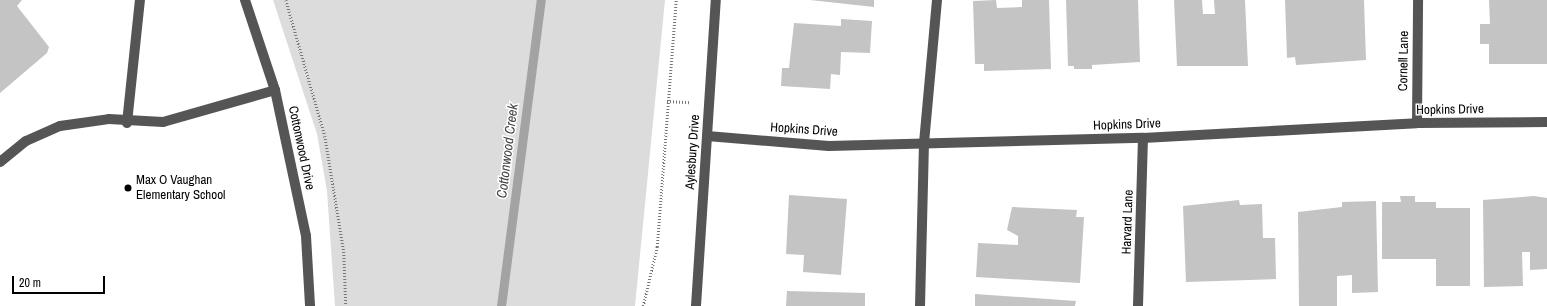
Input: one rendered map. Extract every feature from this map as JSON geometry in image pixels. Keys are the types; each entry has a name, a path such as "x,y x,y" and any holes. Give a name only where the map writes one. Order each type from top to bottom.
{"street":[{"path":"127,123 140,0"},
{"name":"Cottonwood Drive","path":"245,0 275,90 306,236 310,306"},
{"name":"Aylesbury Drive","path":"696,306 716,0"},
{"path":"920,306 924,143 937,0"},
{"name":"Cornell Lane","path":"1417,123 1418,0"},
{"path":"0,162 43,131 89,121 127,123 163,122 275,90"},
{"name":"Hopkins Drive","path":"707,136 829,146 1143,138 1417,123 1547,122"},
{"name":"Harvard Lane","path":"1138,306 1143,138"}],"path":[{"path":"286,0 325,136 344,252 346,306"},
{"path":"643,306 657,247 676,0"}],"shaded area":[{"path":"273,0 665,0 635,306 335,306 327,191 317,134"}],"building":[{"path":"0,0 22,0 17,6 49,47 47,53 0,93"},
{"path":"810,0 874,0 874,7"},
{"path":"996,0 997,8 1022,7 1022,0 1049,0 1051,69 984,71 984,64 975,64 973,1"},
{"path":"1066,0 1138,0 1140,62 1092,65 1092,69 1074,69 1074,66 1068,66"},
{"path":"1174,0 1202,0 1203,14 1215,14 1214,0 1245,0 1248,66 1177,66"},
{"path":"1285,0 1364,0 1366,60 1296,65 1295,57 1287,58"},
{"path":"1489,0 1547,0 1547,64 1489,64 1489,44 1480,44 1480,24 1490,24"},
{"path":"841,19 872,21 870,53 841,52 840,75 831,74 830,89 781,86 782,68 789,68 794,23 841,26"},
{"path":"789,195 847,199 841,275 803,272 804,255 786,254"},
{"path":"1400,196 1415,196 1415,202 1436,202 1436,208 1470,208 1470,286 1436,286 1436,259 1382,259 1382,202 1401,202"},
{"path":"1534,196 1547,198 1547,269 1530,270 1530,252 1522,252 1523,286 1484,287 1483,200"},
{"path":"1239,200 1240,205 1262,204 1263,238 1275,238 1276,279 1186,282 1183,206"},
{"path":"1376,201 1378,292 1352,293 1352,275 1337,276 1337,306 1299,306 1298,212 1342,207 1342,202"},
{"path":"1012,207 1077,210 1076,217 1084,217 1080,283 976,277 978,243 1018,245 1018,236 1007,230"},
{"path":"787,291 865,293 865,306 786,306"},
{"path":"975,294 1076,301 1075,306 975,306"}],"waterway":[{"name":"Cottonwood Creek","path":"501,306 541,0"}],"place":[{"name":"Max O Vaughan Elementary School","path":"128,188"}]}
